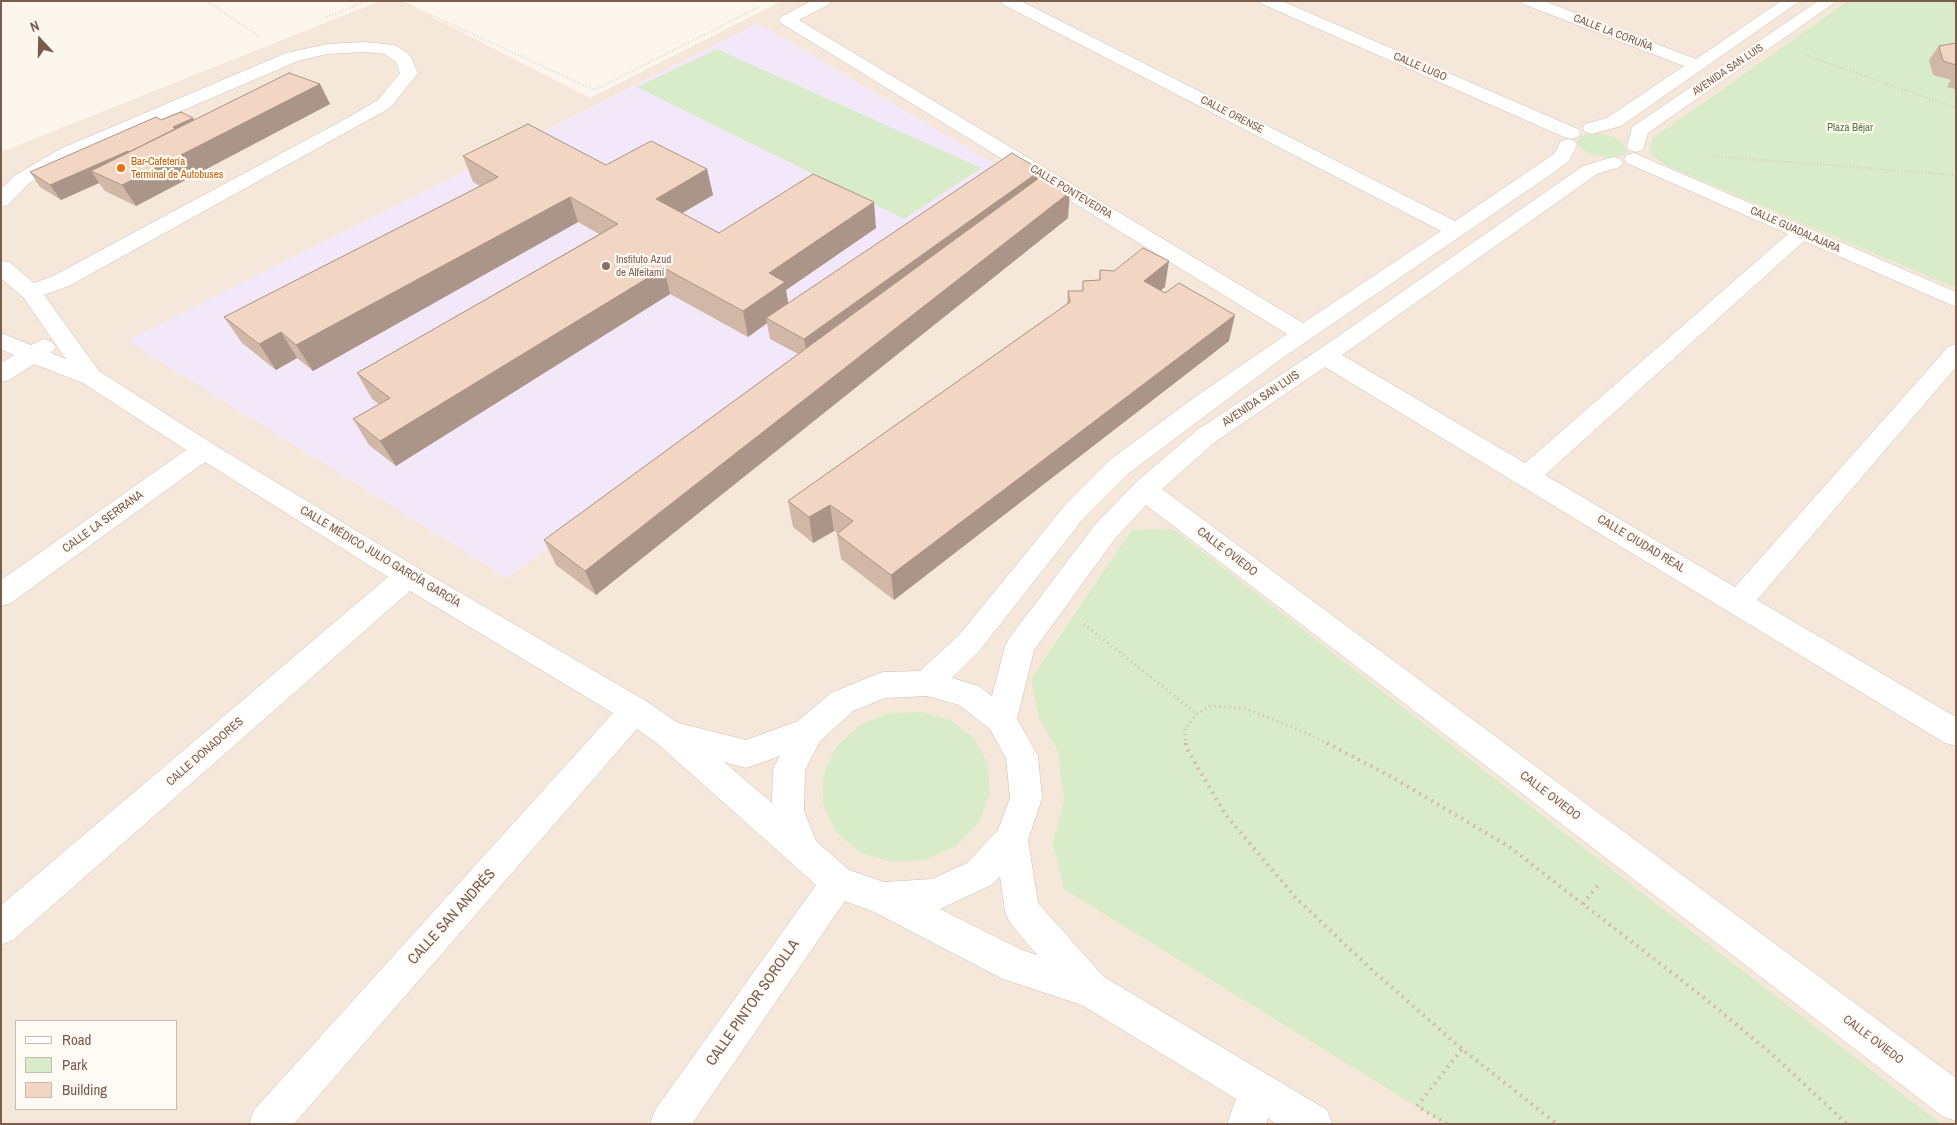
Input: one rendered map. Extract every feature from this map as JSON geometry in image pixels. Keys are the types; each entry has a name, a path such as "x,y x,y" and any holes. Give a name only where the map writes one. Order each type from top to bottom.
{"street":[{"name":"CALLE PONTEVEDRA","path":"824,1 787,20 1303,333"},
{"name":"CALLE ORENSE","path":"1008,1 1456,230"},
{"name":"CALLE LUGO","path":"1268,1 1570,139 1575,152 1586,158 1627,156"},
{"name":"CALLE LA CORUÑA","path":"1529,1 1697,65"},
{"name":"AVENIDA SAN LUIS","path":"1570,139 1580,129 1614,122 1792,1"},
{"name":"AVENIDA SAN LUIS","path":"1002,720 1020,646 1104,533 1144,490 1206,436 1325,356 1590,170 1627,156 1639,131 1829,1"},
{"path":"1,201 21,180 67,153 292,58 327,49 365,47 389,49 404,59 409,72 384,104 356,121 61,281 31,292"},
{"path":"1592,128 1618,134 1627,156"},
{"path":"927,683 970,642 1074,512 1120,466 1204,403 1303,333 1557,161 1562,157 1570,139"},
{"name":"CALLE GUADALAJARA","path":"1627,156 1956,300"},
{"path":"1526,476 1801,233"},
{"name":"CALLE MÉDICO JULIO GARCÍA GARCÍA","path":"1,267 31,292 91,377"},
{"path":"1,374 46,346 52,334 53,323"},
{"name":"CALLE MÉDICO JULIO GARCÍA GARCÍA","path":"1,340 33,355 91,377 204,450 408,576 636,710 670,735 838,882"},
{"path":"1738,603 1956,352"},
{"name":"CALLE CIUDAD REAL","path":"1325,356 1956,733"},
{"name":"CALLE LA SERRANA","path":"1,595 204,450"},
{"name":"CALLE OVIEDO","path":"1144,490 1956,1102"},
{"name":"CALLE DONADORES","path":"1,928 408,576"},
{"path":"803,851 788,812 789,769 809,731 842,702 883,685 927,683 968,695 1002,720 1022,756 1026,798 1011,840 979,874 934,895 884,899"},
{"name":"CALLE SAN ANDRÉS","path":"268,1124 636,710"},
{"name":"CALLE MÉDICO JULIO GARCÍA GARCÍA","path":"670,735 746,754 809,731"},
{"path":"1011,840 1022,910 1091,990 1253,1107 1313,1124"},
{"path":"838,882 884,899 1016,966 1091,990"},
{"name":"CALLE PINTOR SOROLLA","path":"668,1124 838,882"}],"path":[{"path":"207,1 266,41"},
{"path":"321,20 366,1"},
{"path":"401,1 594,90 762,6"},
{"path":"1951,1 1956,4"},
{"path":"1770,42 1956,108"},
{"path":"1709,156 1956,176"},
{"path":"1081,622 1197,714"},
{"path":"1557,1124 1462,1049 1372,970 1296,898 1225,814 1186,747 1185,728 1197,714 1211,706 1244,708 1310,734 1390,776 1508,846 1702,996 1774,1056 1847,1124"},
{"path":"1447,1124 1417,1106 1462,1049"}],"shaded area":[{"path":"380,1 401,1 590,98 782,1 1956,1 1956,1124 1,1124 1,152"},
{"name":"Instituto Azud de Alfeitamí","path":"758,23 1040,191 507,578 127,341"}],"green space":[{"name":"Plaza Béjar","path":"1848,1 1956,1 1956,288 1670,167 1650,152 1652,139"},
{"path":"717,49 981,168 904,219 637,87"},
{"path":"1595,133 1621,141 1627,151 1624,155 1609,158 1590,154 1578,145 1580,136"},
{"path":"1173,529 1941,1124 1445,1124 1064,889 1053,843 1064,800 1058,751 1039,718 1031,679 1132,530"},
{"path":"921,712 950,720 974,738 988,764 990,793 979,822 956,846 925,860 891,862 859,852 835,830 823,803 824,773 837,746 860,725 889,713"}],"building":[{"path":"1956,43 1956,65 1943,61 1939,46"},
{"path":"289,73 320,84 122,185 91,171"},
{"path":"181,112 193,118 129,152 50,185 30,172 156,117 161,120"},
{"path":"528,124 606,165 651,141 707,169 656,199 719,233 813,174 874,202 769,273 785,282 743,311 664,268 380,441 353,419 390,398 357,373 618,224 570,197 296,345 281,332 259,344 224,317 498,177 463,156"},
{"path":"1012,153 1041,170 804,339 766,318"},
{"path":"1039,178 1070,192 585,571 544,540"},
{"path":"1143,248 1169,261 1144,281 1165,293 1179,283 1235,315 891,575 837,534 853,521 830,505 809,517 788,501 1070,302 1068,291 1083,291 1083,281 1100,280 1100,270 1114,271"}],"place":[{"name":"Bar-Cafetería Terminal de Autobuses","path":"121,168"},
{"name":"Instituto Azud de Alfeitamí","path":"606,266"}]}
